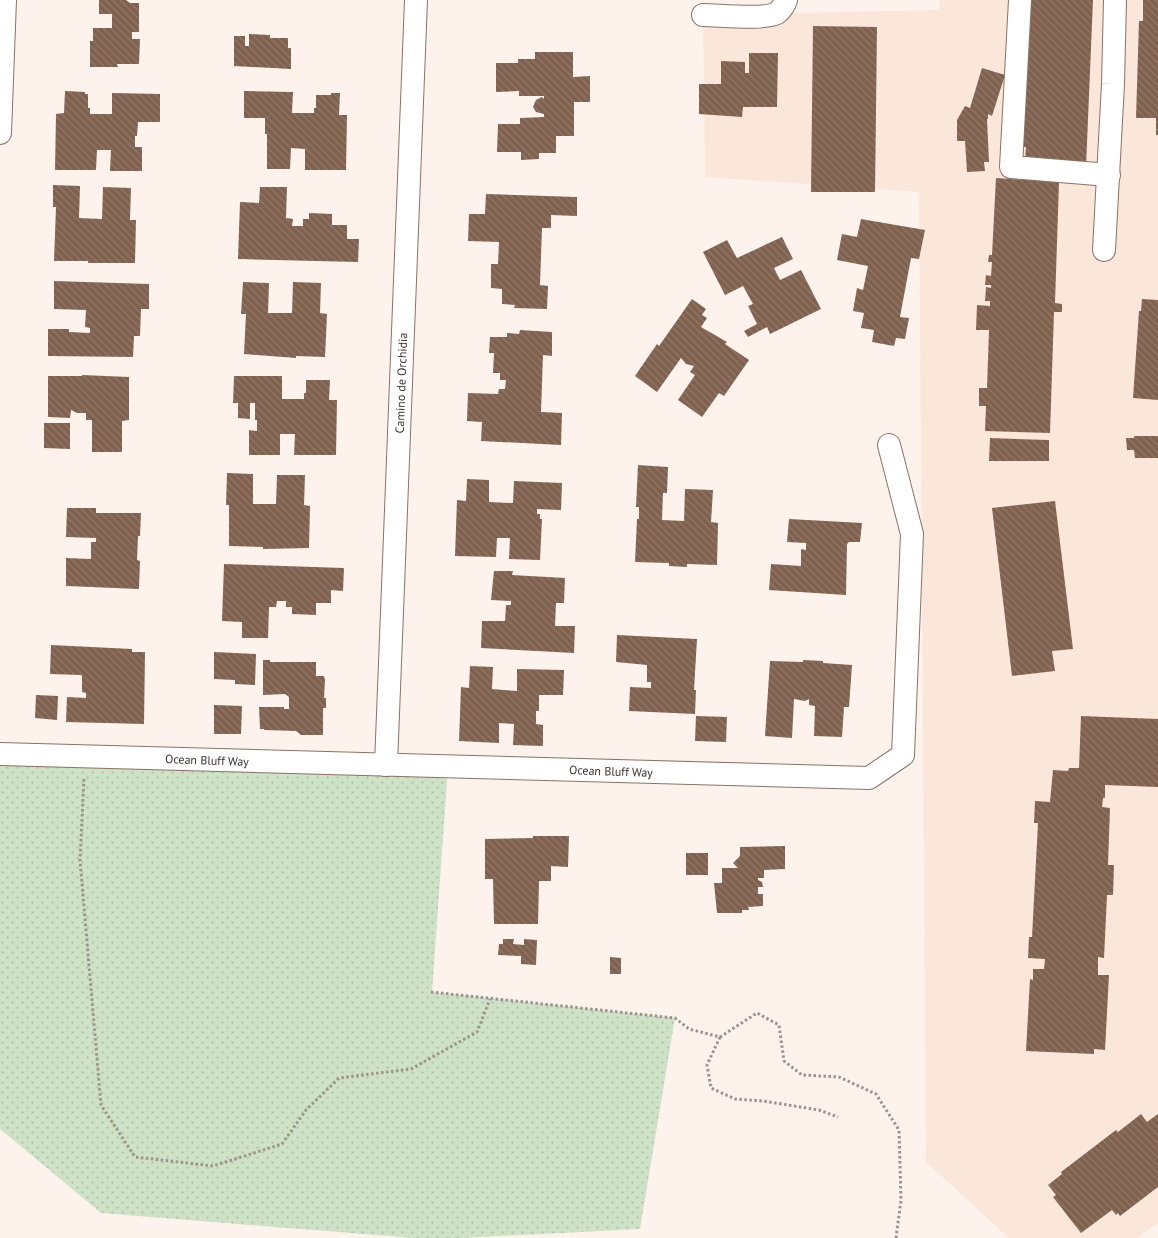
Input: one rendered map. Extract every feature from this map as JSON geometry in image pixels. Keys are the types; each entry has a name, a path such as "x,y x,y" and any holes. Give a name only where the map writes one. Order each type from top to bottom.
{"street":[{"path":"0,133 6,0"},
{"name":"Camino de Orchidia","path":"386,765 416,0"},
{"path":"702,15 763,16 777,13 786,3 786,0"},
{"path":"1020,0 1012,168 1109,175"},
{"path":"1104,250 1109,175 1115,0"},
{"name":"Ocean Bluff Way","path":"0,754 869,778 903,755 912,534 889,445"}],"path":[{"path":"85,757 80,860 101,1105 135,1157 213,1166 282,1144 306,1110 338,1078 411,1069 477,1032 490,999"},
{"path":"432,992 675,1018 689,1030 720,1037"},
{"path":"838,1117 819,1110 763,1101 735,1099 711,1088 707,1065 720,1037 757,1013 779,1025 784,1062 802,1075 840,1077 876,1094 899,1130 901,1200 896,1238"}],"shaded area":[{"path":"941,0 1158,0 1158,1223 1136,1238 1009,1238 926,1162 919,192 705,177 703,15 938,10"}],"green space":[{"path":"0,751 448,767 432,992 675,1018 640,1229 461,1238 413,1238 101,1213 0,1129"}],"building":[{"path":"99,0 126,0 130,3 139,3 139,32 132,32 132,39 140,39 139,64 117,64 118,67 90,67 90,41 93,41 93,28 112,28 112,14 99,14"},
{"path":"1027,0 1093,0 1086,167 1025,159 1026,147 1022,147"},
{"path":"1143,0 1158,0 1158,135 1156,135 1156,118 1136,118 1139,21 1143,21"},
{"path":"813,26 877,27 875,192 811,192"},
{"path":"249,34 270,35 270,38 288,38 288,48 291,48 291,69 234,66 234,36 245,36 245,46 249,46"},
{"path":"535,52 573,52 573,77 590,76 590,102 574,102 574,136 556,136 556,153 539,153 539,159 521,160 521,152 497,152 498,124 520,124 520,118 544,117 544,114 536,112 533,107 536,100 542,97 544,99 544,96 519,96 519,91 496,92 496,63 518,63 518,59 535,59"},
{"path":"749,53 778,53 777,107 743,107 742,117 699,114 699,84 721,84 721,61 745,62 745,73 749,73"},
{"path":"982,68 1005,75 992,116 988,114 987,119 989,162 984,162 985,171 967,172 965,141 957,141 957,120 965,106 970,108"},
{"path":"65,91 85,92 85,94 88,94 90,114 112,114 112,93 160,94 160,122 138,122 135,147 142,147 142,171 110,171 111,150 97,150 96,170 55,170 56,114 64,113"},
{"path":"244,91 293,92 292,113 314,113 316,95 340,93 339,115 347,115 346,170 305,170 305,149 291,148 290,169 267,169 265,118 244,118"},
{"path":"996,178 1059,182 1055,303 1062,304 1062,312 1054,312 1050,433 985,431 986,406 979,406 979,388 987,388 989,330 976,330 977,305 990,306 990,301 985,301 986,287 991,288 991,285 985,285 986,275 991,276 992,262 988,262 989,255 992,255"},
{"path":"53,185 80,186 79,218 102,219 103,187 131,188 130,220 136,220 135,263 54,261 56,207 53,207"},
{"path":"260,187 287,187 286,218 293,219 292,226 303,226 303,219 309,219 309,213 332,214 332,225 347,225 347,239 359,239 358,262 238,259 240,202 259,203"},
{"path":"486,194 577,197 577,216 551,215 551,228 542,228 540,285 548,286 547,309 514,308 515,305 502,304 502,289 491,288 491,264 498,264 499,242 468,241 469,214 485,214"},
{"path":"861,219 925,230 919,259 911,258 900,317 909,318 905,339 896,338 894,346 872,342 874,330 861,328 864,313 853,311 857,288 863,290 868,266 837,260 842,234 857,237"},
{"path":"782,237 793,259 774,268 780,280 801,270 821,309 770,334 767,327 748,337 744,331 757,324 748,306 753,304 743,286 725,295 703,252 727,240 737,258"},
{"path":"54,281 149,284 149,309 141,309 140,336 134,336 133,357 48,356 48,329 69,329 69,332 90,333 90,328 85,327 86,310 54,309"},
{"path":"243,282 269,283 268,313 292,313 293,282 321,283 320,313 327,314 325,357 296,356 296,358 244,354 246,314 241,314"},
{"path":"692,299 706,309 702,315 707,318 701,327 727,342 725,344 749,360 724,396 719,393 702,417 678,400 695,375 690,372 694,366 686,364 681,358 657,392 635,376"},
{"path":"1142,299 1158,300 1158,400 1133,398 1139,311 1141,311"},
{"path":"520,330 552,332 552,356 543,355 541,412 562,413 561,445 481,441 482,422 467,421 468,393 498,394 499,389 505,389 506,380 500,380 500,373 493,373 494,353 489,353 490,337 507,337 507,333 519,334"},
{"path":"48,376 129,377 129,420 122,421 122,452 92,452 92,420 86,420 86,413 77,413 71,410 70,418 48,417"},
{"path":"234,376 282,376 282,399 304,399 306,380 330,380 329,400 337,400 336,455 294,455 295,434 280,434 280,455 249,455 249,430 257,431 255,403 250,403 250,419 238,418 238,403 233,403"},
{"path":"44,423 70,423 70,449 44,448"},
{"path":"1134,436 1158,436 1158,458 1135,458 1134,450 1127,450 1126,438 1134,438"},
{"path":"990,438 1049,440 1049,461 989,461"},
{"path":"638,465 668,467 667,493 663,493 662,520 684,521 685,489 713,490 711,522 718,523 717,565 687,564 687,567 669,566 669,563 635,562 637,519 639,519 639,507 636,507"},
{"path":"227,473 253,474 253,504 276,504 277,475 305,475 304,505 310,506 309,548 263,549 263,547 229,546 229,505 226,505"},
{"path":"467,479 489,480 489,502 513,503 514,481 562,483 561,510 537,509 537,514 540,514 540,519 542,519 540,560 509,559 510,538 497,538 496,557 455,556 457,500 466,501"},
{"path":"1055,501 1073,649 1052,651 1055,671 1012,676 992,508"},
{"path":"67,508 96,508 96,513 141,513 137,560 140,561 139,589 66,586 66,558 91,559 91,542 96,542 96,538 66,537"},
{"path":"789,519 862,523 860,542 849,542 847,544 846,595 769,590 771,564 801,566 801,549 806,550 806,543 787,542"},
{"path":"224,564 344,568 343,591 331,590 331,603 316,603 316,615 292,614 292,607 286,607 286,601 277,601 276,607 269,607 268,638 242,638 242,622 222,621"},
{"path":"494,571 513,571 512,575 565,578 564,603 556,603 555,626 575,626 574,653 481,648 482,621 505,621 506,605 511,605 511,601 491,600"},
{"path":"617,635 697,639 694,690 696,690 695,714 629,711 630,687 651,688 651,682 647,682 647,665 616,662"},
{"path":"51,645 132,649 132,652 145,652 144,724 66,722 67,697 86,698 86,693 82,692 81,675 50,674"},
{"path":"214,652 256,654 255,685 235,684 235,680 214,679"},
{"path":"263,660 270,660 270,662 316,662 316,676 324,676 325,680 324,698 326,698 326,708 323,708 323,735 301,735 296,731 260,729 259,707 284,707 284,709 289,709 289,697 285,694 263,695"},
{"path":"803,660 852,665 849,707 844,707 842,737 814,736 815,706 809,705 809,699 805,701 794,699 792,738 765,736 770,661 803,662"},
{"path":"470,666 493,667 492,689 517,691 517,669 564,670 563,695 539,695 539,711 536,711 536,724 543,725 543,746 513,745 514,724 499,723 499,743 459,741 461,687 469,688"},
{"path":"36,695 58,696 57,720 35,718"},
{"path":"214,705 242,706 241,734 214,734"},
{"path":"696,716 727,717 726,742 695,741"},
{"path":"1081,716 1158,719 1158,787 1105,785 1105,798 1103,798 1102,807 1110,808 1108,865 1114,865 1113,895 1107,895 1104,958 1098,957 1098,975 1109,975 1105,1050 1094,1049 1094,1054 1026,1051 1030,979 1033,980 1033,969 1044,969 1045,959 1028,958 1029,937 1032,937 1038,823 1034,823 1035,801 1050,802 1053,770 1068,771 1069,768 1079,768"},
{"path":"533,836 569,836 568,867 551,866 551,881 539,881 538,924 494,924 493,879 485,879 485,839 533,838"},
{"path":"785,846 785,869 764,870 764,878 758,878 762,882 763,887 758,887 758,894 763,894 763,906 748,907 749,910 742,910 742,913 717,913 714,883 722,883 722,868 738,868 733,863 740,856 740,847"},
{"path":"686,853 708,853 708,875 686,875"},
{"path":"503,939 514,939 513,944 524,945 524,939 537,940 536,965 521,964 521,956 498,955 499,944 503,944"},
{"path":"610,957 621,958 621,974 610,974"},
{"path":"1141,1114 1147,1122 1158,1114 1158,1187 1120,1216 1118,1213 1116,1215 1112,1210 1081,1233 1053,1197 1056,1195 1048,1185 1062,1174 1061,1172 1116,1130 1118,1132"}]}
